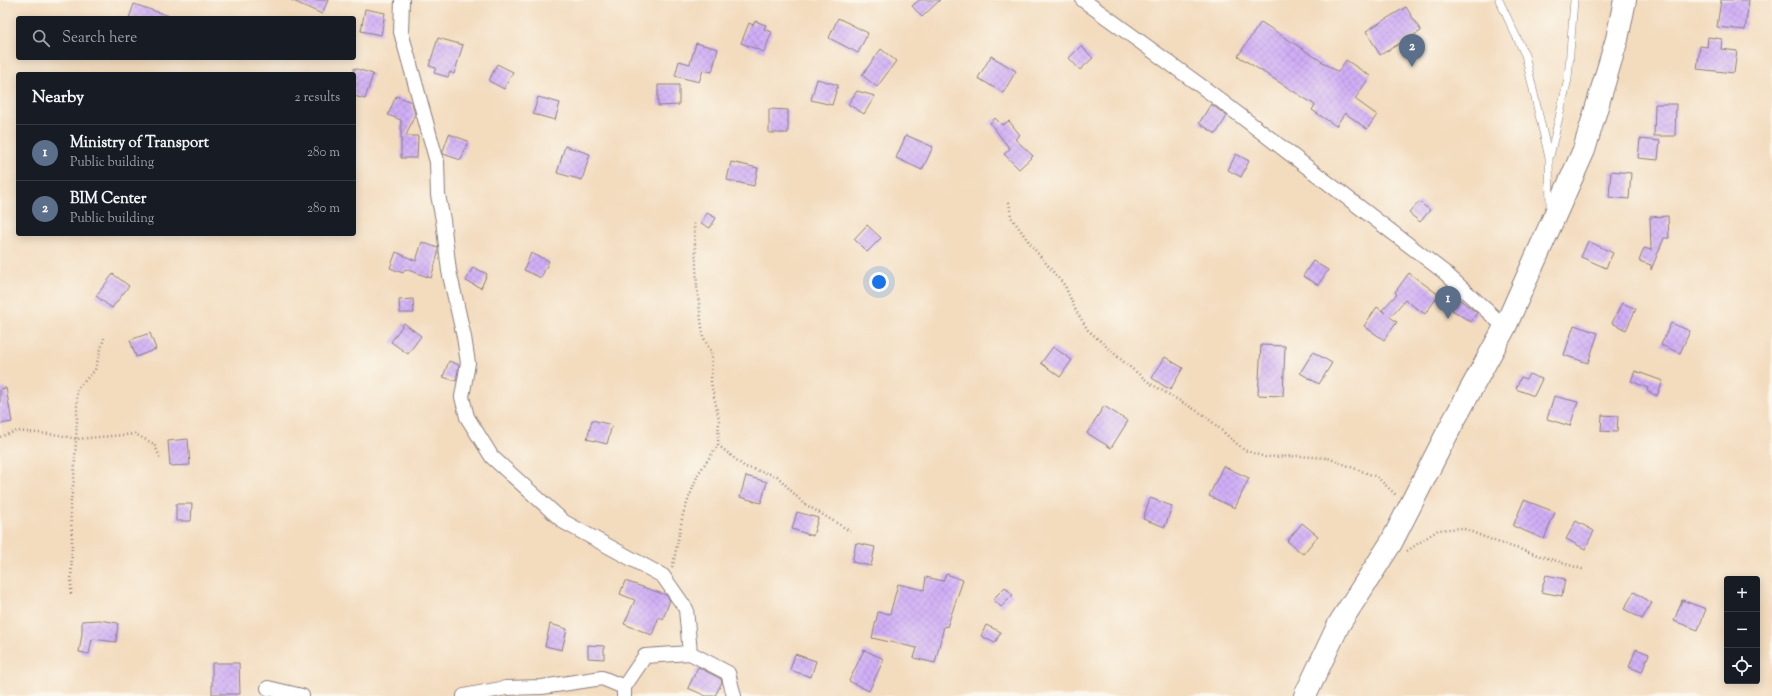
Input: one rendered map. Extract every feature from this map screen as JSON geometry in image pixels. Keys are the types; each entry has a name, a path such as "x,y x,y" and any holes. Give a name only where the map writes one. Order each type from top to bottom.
{"main road":[{"path":"1305,696 1339,624 1391,543 1453,422 1505,327 1584,150 1617,39 1625,0"}],"street":[{"path":"402,0 401,32 436,162 438,195 443,220 449,271 464,337 468,363 462,397 467,418 492,457 564,522 663,576 686,609 690,653"},
{"path":"1083,0 1212,94 1444,272 1505,327"},
{"path":"464,696 506,688 542,687 602,678 624,692 645,656 690,653 728,673 734,696"},
{"path":"268,688 302,696"}],"lane":[{"path":"1499,0 1525,55 1550,158"},
{"path":"1550,227 1550,158 1568,79 1574,0"}],"path":[{"path":"1009,202 1011,217 1035,250 1065,286 1076,311 1088,330 1151,384 1204,415 1244,450 1265,457 1299,456 1328,458 1377,477 1396,494 1395,501"},
{"path":"663,576 673,565 683,514 698,474 718,445 719,420 711,383 712,356 703,336 697,287 694,223"},
{"path":"70,594 72,538 70,507 74,479 77,390 95,370 104,338"},
{"path":"0,437 18,431 60,435 76,439 135,434 154,444 161,459"},
{"path":"718,445 745,467 777,476 803,503 850,531"},
{"path":"1391,543 1399,557 1438,530 1462,528 1505,544 1585,570"}],"building":[{"path":"291,0 328,0 322,14"},
{"path":"919,0 940,0 922,17 912,6"},
{"path":"1721,0 1749,0 1745,30 1717,27"},
{"path":"134,4 169,16 130,16"},
{"path":"1406,7 1421,31 1380,55 1366,31"},
{"path":"365,9 385,13 381,35 361,31"},
{"path":"838,18 868,33 858,53 829,38"},
{"path":"755,21 766,25 764,29 772,32 764,52 741,43 749,23 753,25"},
{"path":"1261,22 1338,72 1346,60 1370,76 1355,99 1377,115 1367,129 1345,113 1336,126 1312,110 1315,105 1238,56"},
{"path":"1708,37 1722,39 1721,49 1737,51 1734,73 1697,69 1700,46 1707,47"},
{"path":"438,38 463,45 454,74 450,72 448,77 434,73 436,68 429,66"},
{"path":"696,43 718,49 712,72 703,70 699,82 675,76 679,61 690,64"},
{"path":"1081,46 1093,58 1080,70 1069,58"},
{"path":"881,49 896,61 877,87 862,75"},
{"path":"991,56 1016,71 1003,93 978,78"},
{"path":"497,64 513,72 504,89 489,81"},
{"path":"354,68 373,74 365,99 356,97 356,72 354,72"},
{"path":"817,79 838,85 832,105 811,100"},
{"path":"658,85 679,85 679,105 658,106"},
{"path":"857,91 875,96 864,114 848,104"},
{"path":"396,96 412,102 415,114 406,136 418,136 417,158 401,158 401,120 388,115"},
{"path":"538,97 560,103 555,120 533,114"},
{"path":"1211,104 1227,116 1216,134 1199,123"},
{"path":"1655,104 1676,104 1675,136 1654,136"},
{"path":"769,109 788,110 788,133 769,133"},
{"path":"995,118 1002,125 1009,121 1020,135 1015,139 1033,156 1019,169 1004,154 1010,149 990,123"},
{"path":"449,134 468,141 461,160 443,154"},
{"path":"906,135 933,147 922,170 896,158"},
{"path":"1640,139 1660,141 1658,160 1638,158"},
{"path":"565,146 590,154 582,180 557,173"},
{"path":"1236,154 1249,161 1241,177 1228,170"},
{"path":"731,162 758,168 754,186 727,180"},
{"path":"1611,171 1631,173 1629,199 1609,197"},
{"path":"1419,202 1430,210 1420,222 1409,213"},
{"path":"707,213 716,218 710,228 701,223"},
{"path":"1668,216 1669,238 1664,238 1651,270 1651,265 1639,261 1644,248 1651,250 1650,217"},
{"path":"867,225 881,238 867,252 854,239"},
{"path":"1588,241 1613,253 1606,268 1581,257"},
{"path":"422,242 438,248 438,254 431,278 405,269 403,273 390,268 396,252 416,261"},
{"path":"531,253 549,261 541,278 524,270"},
{"path":"1313,261 1328,270 1318,285 1303,276"},
{"path":"473,267 487,274 481,288 466,281"},
{"path":"1409,273 1439,295 1425,314 1405,300 1390,317 1397,322 1384,340 1364,326 1377,307 1385,313 1382,310 1397,294 1395,292"},
{"path":"113,274 129,286 112,308 96,296"},
{"path":"413,299 414,313 400,313 399,300"},
{"path":"1459,299 1477,313 1471,322 1452,310"},
{"path":"1622,303 1636,309 1626,330 1612,323"},
{"path":"404,323 421,336 408,354 391,342"},
{"path":"1671,323 1690,331 1680,353 1661,345"},
{"path":"1574,325 1598,333 1588,363 1564,355"},
{"path":"150,333 156,349 136,357 130,340"},
{"path":"1261,345 1285,346 1283,396 1258,395"},
{"path":"1053,347 1072,360 1060,377 1041,363"},
{"path":"1313,352 1332,363 1319,384 1300,373"},
{"path":"1165,357 1183,368 1170,390 1152,378"},
{"path":"449,361 459,365 456,381 443,377"},
{"path":"1635,371 1663,381 1657,396 1647,391 1648,388 1631,381"},
{"path":"1529,374 1542,379 1534,396 1516,389 1521,377 1526,379"},
{"path":"6,388 12,422 0,424 0,389"},
{"path":"1554,396 1578,402 1570,426 1547,419"},
{"path":"1104,406 1128,421 1111,448 1087,433"},
{"path":"1602,415 1618,416 1617,432 1601,431"},
{"path":"592,420 612,425 607,444 587,439"},
{"path":"188,439 190,465 170,466 168,441"},
{"path":"1223,466 1249,478 1235,508 1209,496"},
{"path":"746,476 767,482 761,503 740,497"},
{"path":"1150,498 1172,506 1165,527 1143,519"},
{"path":"1524,500 1555,512 1544,539 1513,526"},
{"path":"176,504 192,504 191,521 176,521"},
{"path":"797,512 818,518 813,536 792,529"},
{"path":"1576,521 1594,531 1585,549 1566,539"},
{"path":"1302,523 1318,536 1303,554 1287,541"},
{"path":"856,543 875,547 871,566 852,562"},
{"path":"946,574 963,580 947,627 944,626 935,663 914,658 917,648 872,638 878,612 890,614 898,584 924,590 926,577 943,581"},
{"path":"1546,575 1565,579 1562,596 1541,592"},
{"path":"625,581 666,595 670,600 663,619 659,617 652,635 624,624 635,600 620,594"},
{"path":"1005,587 1013,595 1001,607 993,599"},
{"path":"1634,592 1652,603 1642,619 1624,609"},
{"path":"1682,600 1706,609 1698,630 1674,621"},
{"path":"99,620 118,623 116,642 92,639 89,654 79,652 82,634 82,621"},
{"path":"550,624 567,629 562,650 545,646"},
{"path":"986,625 1001,632 995,643 981,636"},
{"path":"588,645 604,646 604,659 588,658"},
{"path":"1636,649 1649,654 1642,672 1629,667"},
{"path":"864,650 884,659 869,691 849,681"},
{"path":"795,654 816,661 811,677 790,670"},
{"path":"212,663 239,663 240,694 212,694"},
{"path":"698,667 721,679 722,682 715,696 706,696 688,688"}],"place":[{"name":"BIM Center","path":"1412,67"},
{"name":"Ministry of Transport","path":"1448,319"}]}
